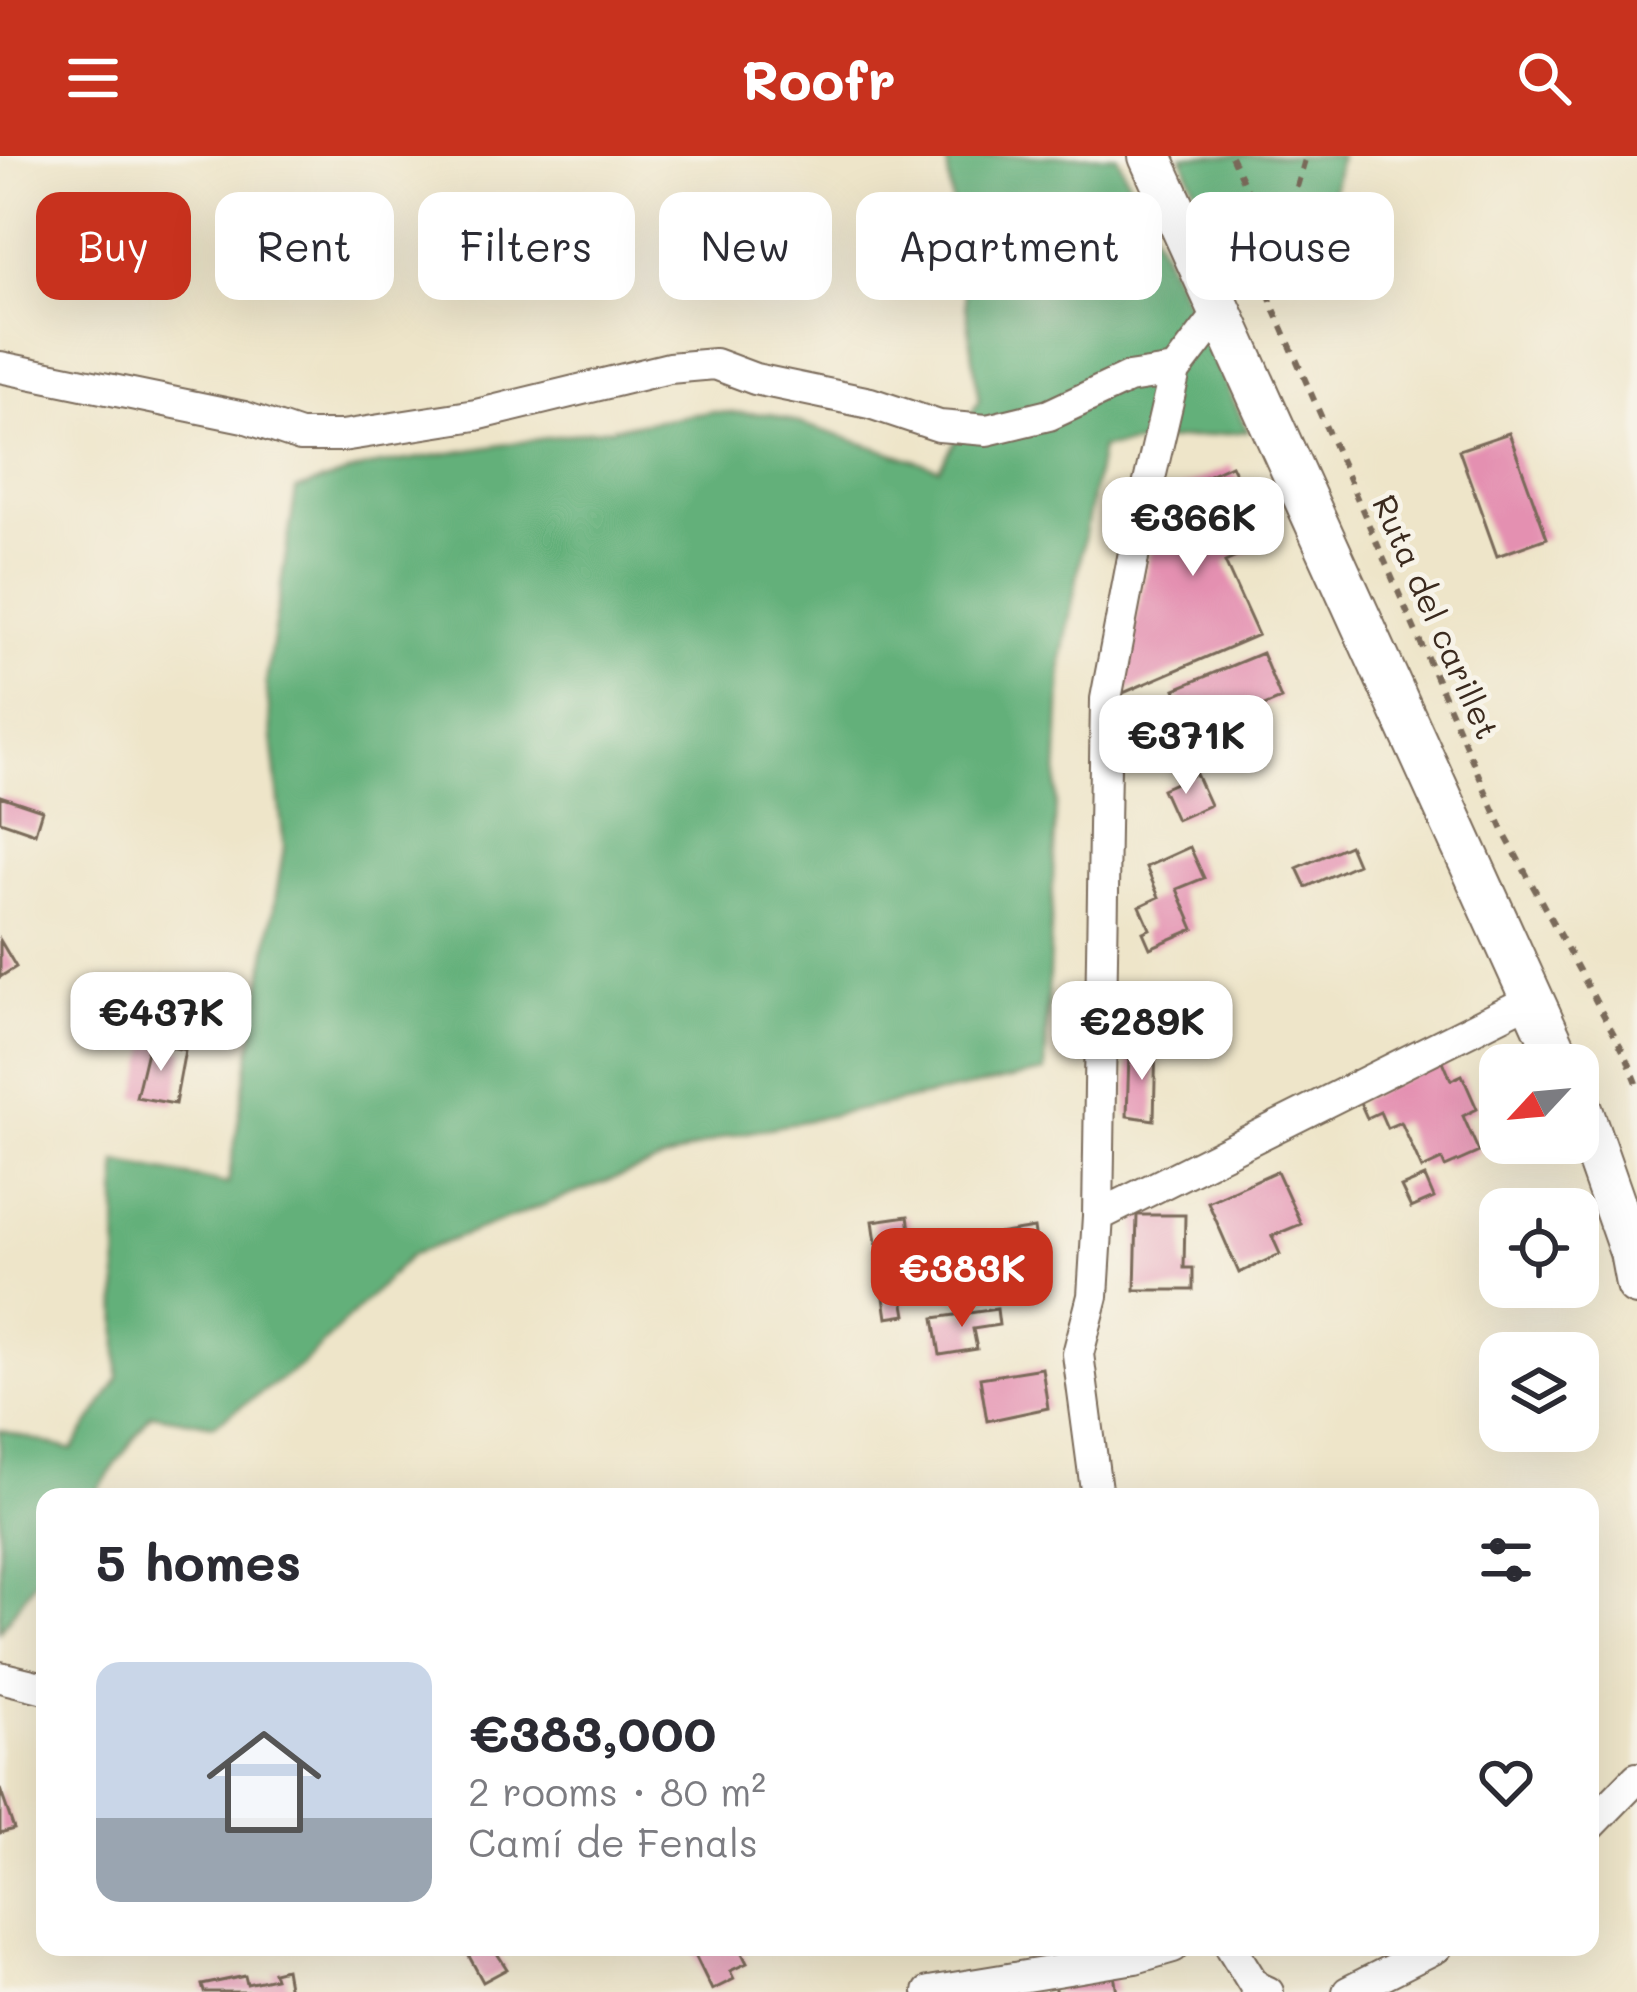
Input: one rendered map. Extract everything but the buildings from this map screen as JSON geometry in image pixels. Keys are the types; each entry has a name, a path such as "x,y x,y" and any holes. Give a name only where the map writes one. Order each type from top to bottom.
{"street":[{"path":"1150,156 1552,1044"},
{"path":"1096,1488 1078,1354 1093,1297 1098,1216 1106,699 1175,371 1220,312"},
{"path":"0,367 244,417 300,436 342,436 476,415 669,368 715,364 755,379 870,403 939,426 987,430 1049,415 1128,378 1175,371"},
{"path":"1098,1216 1532,999"},
{"path":"1599,1161 1631,1252 1637,1284"},
{"path":"0,1677 36,1686"},
{"path":"1599,1817 1637,1778"},
{"path":"929,1992 1142,1956"},
{"path":"1237,1956 1256,1986 1268,1992"},
{"path":"1348,1992 1419,1956"}],"path":[{"name":"Ruta del carillet","path":"1232,156 1248,192"},
{"path":"1296,192 1306,156"},
{"path":"1220,312 1231,300"},
{"name":"Ruta del carillet","path":"1271,300 1505,835 1628,1058 1637,1083"}],"green space":[{"path":"946,156 1117,156 1134,192 951,192"},
{"path":"1182,156 1340,156 1333,192 1196,192"},
{"path":"1162,250 1248,431 1101,448 1062,659 1045,1072 725,1137 411,1255 302,1365 214,1425 151,1414 99,1488 36,1488 36,1579 0,1631 0,1430 72,1450 118,1379 117,1162 228,1184 284,847 266,682 296,490 369,466 710,412 771,414 939,468 979,401 965,300 1162,300"}]}
